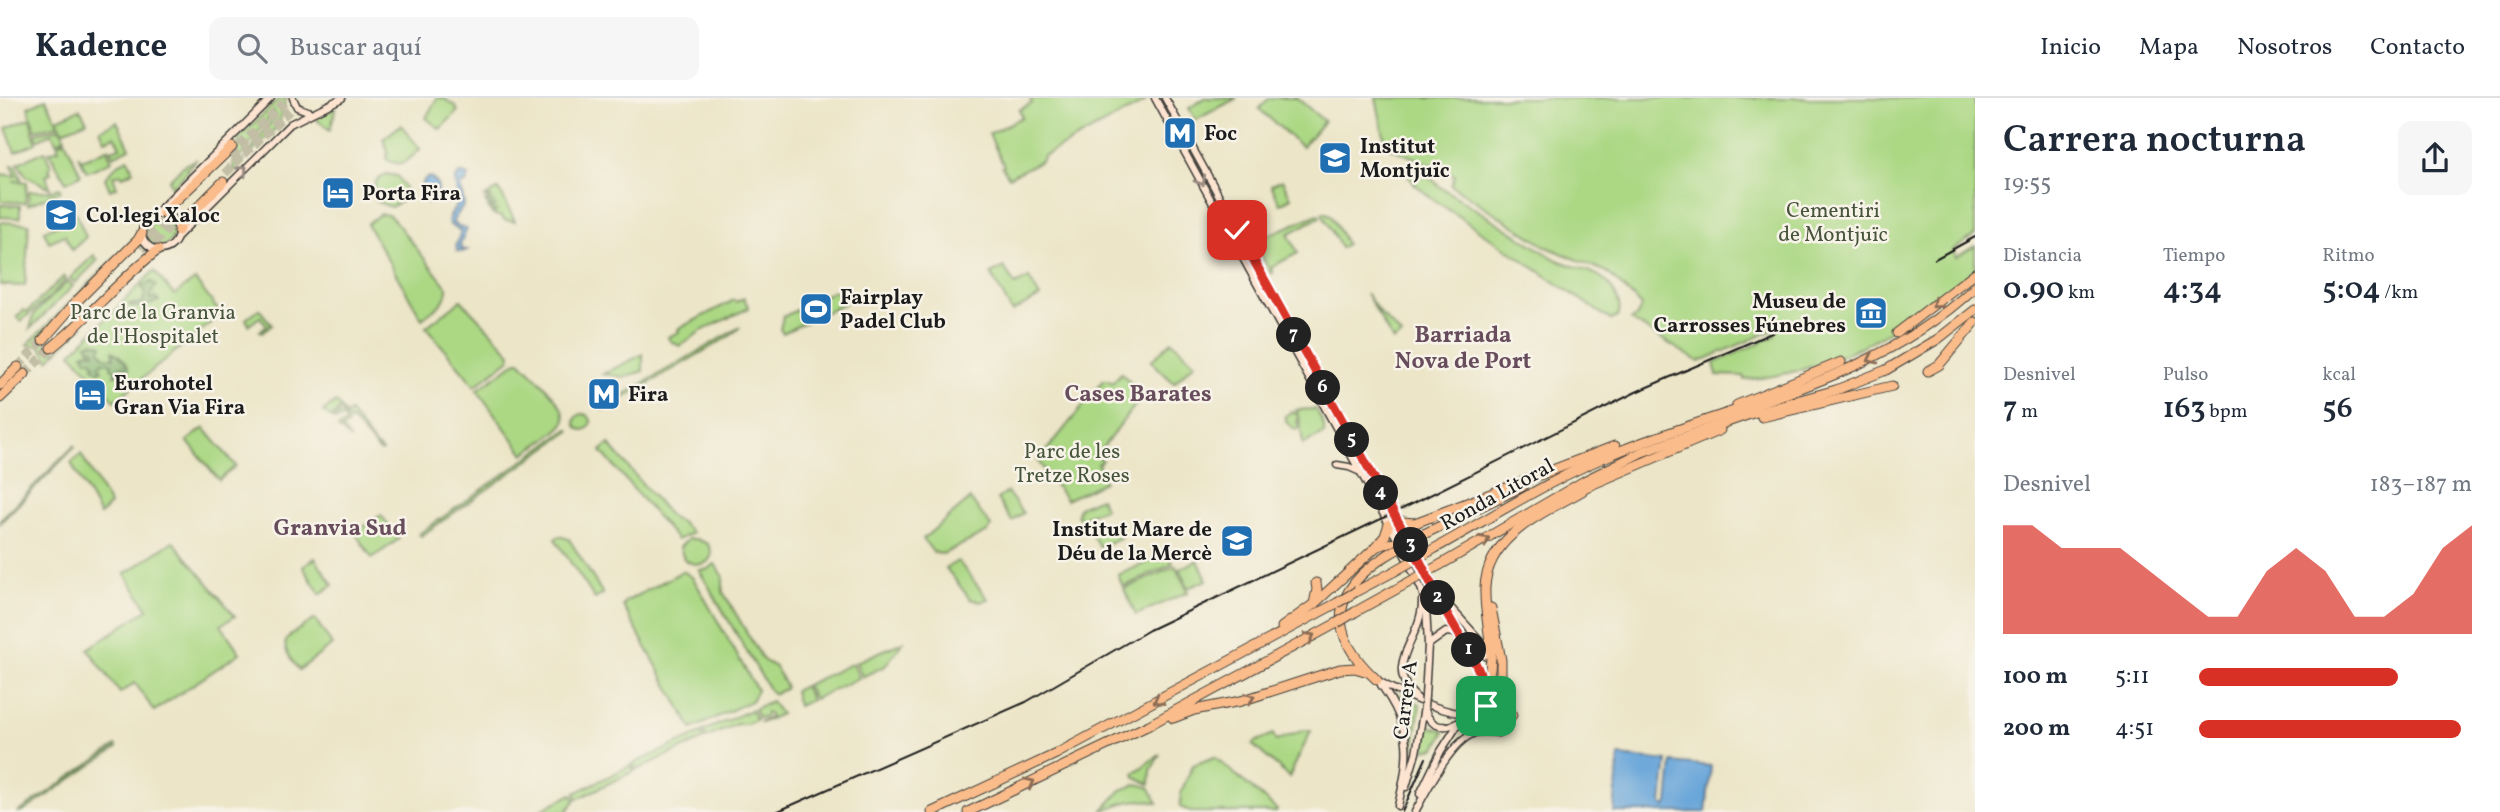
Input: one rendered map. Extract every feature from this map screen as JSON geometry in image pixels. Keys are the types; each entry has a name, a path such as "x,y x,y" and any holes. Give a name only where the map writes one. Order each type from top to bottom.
{"highway":[{"path":"159,213 231,151 178,214 224,177 182,223 178,233"},
{"path":"142,233 135,244 43,340 141,250 51,348 78,327 158,250"},
{"path":"1897,333 1975,273"},
{"path":"1750,413 1894,348 1975,287"},
{"name":"Ronda Litoral","path":"932,812 1056,754 1612,454 1721,420 1836,390 1902,362 1975,310"},
{"path":"1928,371 1939,365 1975,322"},
{"path":"1750,413 1841,362"},
{"path":"0,385 22,370 0,398"},
{"path":"1218,667 1314,604 1377,547 1392,521 1415,523 1643,436 1892,386"},
{"path":"1530,514 1668,450 1721,420"},
{"name":"Ronda Litoral","path":"968,812 1094,752 1337,623 1626,460 1721,420"},
{"path":"1494,516 1578,462"},
{"path":"1377,680 1354,653 1342,623 1343,605 1350,586 1359,575 1424,534 1566,466"},
{"path":"1481,685 1489,675 1486,583 1493,556 1507,539 1531,521 1600,481"},
{"path":"1377,547 1399,544 1406,545 1415,552"},
{"path":"1314,604 1316,583"},
{"path":"1486,583 1499,642 1502,697 1507,713"},
{"path":"1094,752 1190,711 1241,701 1346,668 1358,668 1368,672"}],"main road":[{"path":"271,98 159,213 144,222 142,233 147,245 158,250 171,246 178,233 290,124 342,98"},
{"path":"293,98 295,105 301,110 312,112"},
{"path":"1377,680 1425,705 1474,714 1484,709 1486,698 1463,639 1415,552 1392,521 1359,472 1240,243 1165,98 1157,100 1240,243 1392,521 1399,544 1421,588 1422,617 1405,652 1402,670 1405,684 1425,705 1428,718 1437,726 1445,727 1458,722"},
{"path":"159,213 173,219 178,233"},
{"path":"1337,465 1359,472"},
{"path":"1433,585 1475,634 1489,658"},
{"name":"Carrer A","path":"1396,809 1412,769 1425,705 1429,645 1427,613 1421,588"},
{"path":"1429,645 1447,632 1463,639"},
{"path":"1377,680 1398,714 1407,748 1408,762 1396,809"},
{"path":"1414,812 1460,744 1477,733 1498,733 1507,728 1507,713 1492,700 1481,685"},
{"name":"Carrer A","path":"1414,812 1435,762 1481,685"},
{"path":"1488,726 1486,718 1489,711 1496,708 1507,713"},
{"path":"1456,711 1498,733"}],"green space":[{"path":"280,98 286,98 279,125 242,163 274,117 273,112 239,159 240,165 231,174 240,137"},
{"path":"437,98 443,98 457,107 458,111 440,129 426,118"},
{"path":"1030,98 1143,98 1145,102 1009,177 1002,167 1004,166 989,134 1022,117 1019,110 1032,103"},
{"path":"1205,98 1237,98 1196,120 1189,108"},
{"path":"1269,98 1297,98 1324,121 1302,147 1259,109"},
{"name":"Cementiri de Montjuïc","path":"1376,98 1975,98 1975,235 1953,250 1956,257 1975,246 1975,270 1895,327 1840,356 1779,375 1744,380 1744,376 1717,375 1714,363 1775,336 1773,330 1699,362 1631,320 1642,306 1607,272 1547,247 1451,185 1455,175 1386,146"},
{"path":"46,99 59,125 35,130 28,107"},
{"path":"336,108 330,130 317,120 318,116"},
{"path":"80,109 87,121 63,131 57,119"},
{"path":"30,118 36,143 15,152 6,128"},
{"path":"117,121 130,148 113,156 110,149 120,147 115,136 105,140 100,130"},
{"path":"401,125 420,149 408,160 391,162 386,159 388,152 383,139"},
{"path":"60,128 65,138 56,142 52,133 37,140 36,133"},
{"path":"65,140 81,175 66,182 49,152 59,149 57,144"},
{"path":"107,149 112,161 87,172 78,155 82,160"},
{"path":"45,151 51,167 51,173 46,175 50,188 26,176 18,163"},
{"path":"128,159 133,171 123,176 113,176 117,187 110,190 105,178 118,164"},
{"path":"197,159 172,187 169,180 184,165"},
{"path":"12,165 16,166 22,181 13,181 27,182 25,203 0,201 0,174 16,176"},
{"path":"1406,165 1557,260 1599,276 1616,296 1620,307 1618,317 1611,320 1430,197 1402,168"},
{"path":"386,174 397,176 405,188 402,201 391,207 377,202 372,192 376,181"},
{"path":"1282,180 1291,198 1280,204 1271,185"},
{"path":"60,188 61,191 28,205 29,191"},
{"path":"499,189 515,221 504,220 492,214 498,210 490,211 497,206 489,209 495,203 488,206 493,200 486,203 485,201 492,197 483,198"},
{"path":"0,205 20,206 20,218 0,217"},
{"path":"76,213 86,237 72,250 65,235 49,242 44,231 68,220 68,217"},
{"path":"1322,213 1331,215 1346,244 1341,248"},
{"path":"380,214 388,215 394,220 447,287 442,302 422,319 367,224"},
{"path":"1318,214 1320,217 1288,234 1298,253 1271,267 1271,274 1257,247 1259,239"},
{"path":"160,220 169,224 173,233 169,242 160,246 151,242 147,233 151,224"},
{"path":"0,222 29,224 25,286 0,285"},
{"path":"133,240 40,337 55,352 84,325 49,360 40,346 27,345"},
{"path":"94,255 98,260 75,283 70,278"},
{"path":"1004,267 1015,285 1029,278 1040,297 1012,312 991,274"},
{"name":"Parc de la Granvia de l'Hospitalet","path":"154,271 174,295 195,280 221,314 115,401 71,353"},
{"path":"64,276 66,279 51,296 21,321 17,317 24,310 27,312"},
{"path":"68,281 73,286 30,329 34,314"},
{"path":"152,282 156,286 149,297 155,297 159,301 142,308 130,306 129,304 142,303 146,292 141,286"},
{"name":"Fairplay Padel Club","path":"833,291 840,293 845,303 783,333 780,329 783,317"},
{"path":"1366,293 1378,311 1402,336 1393,341"},
{"path":"744,298 749,308 701,331 680,346 670,341 668,337 679,332 678,329 734,300 736,302"},
{"path":"461,300 511,353 510,359 475,386 426,327"},
{"path":"259,309 272,325 262,333 260,331 267,326 260,317 249,325 246,319"},
{"path":"740,327 730,336 603,410 601,408"},
{"path":"1172,341 1195,363 1174,383 1151,361"},
{"path":"92,342 102,345 100,351 105,357 114,358 113,351 125,361 129,370 125,370 124,366 119,367 118,371 125,374 114,375 116,371 111,368 112,364 104,362 99,365 102,369 99,372 93,367 95,365 92,360 87,360 83,354 90,351 95,353 87,344"},
{"path":"643,354 643,371 624,377 603,374"},
{"path":"517,361 549,391 565,416 564,423 557,431 524,454 477,390"},
{"name":"Parc de les Tretze Roses","path":"1121,373 1143,395 1097,455 1102,460 1098,464 1104,482 1066,500 1038,461 1104,380 1112,383"},
{"path":"336,402 346,415 350,412 383,452 379,451 341,410 331,416 336,418 338,414 343,414 347,422 342,417 336,421 323,412"},
{"path":"1316,409 1324,425 1324,434 1303,444 1299,416 1299,427 1296,430 1287,423 1285,416 1292,412 1298,415 1296,410"},
{"path":"580,414 586,414 591,422 589,428 580,430 575,425 575,419"},
{"path":"347,422 342,429 351,440 338,428"},
{"path":"204,428 236,466 219,480 187,441"},
{"path":"568,429 570,431 421,536 419,534"},
{"path":"609,444 671,518 681,522 692,533 677,540 601,451"},
{"path":"75,447 0,523 0,520"},
{"path":"81,454 110,505 100,515 71,463"},
{"path":"1007,492 1023,513 1012,521 997,499"},
{"path":"1100,498 1105,508 1080,519 1077,515 1079,507"},
{"path":"970,499 991,526 988,532 943,554 933,552 923,539"},
{"path":"381,515 399,539 372,558 355,533"},
{"path":"1114,523 1121,537 1100,547 1091,534"},
{"path":"559,536 569,539 603,594 595,599 555,539"},
{"path":"688,539 708,544 712,553 708,561 696,564 684,559 680,547"},
{"path":"173,541 235,616 221,625 240,653 154,711 135,683 120,693 88,649 148,609 125,574"},
{"path":"1168,553 1173,564 1123,587 1118,575"},
{"path":"315,558 333,585 320,594 303,567"},
{"path":"1198,560 1207,580 1188,588 1180,569"},
{"path":"958,561 988,599 982,602 970,599 946,568"},
{"path":"715,564 723,577 723,592 763,660 775,667 785,689 774,694 770,691 699,570 708,569"},
{"path":"1176,566 1188,592 1136,615 1124,589"},
{"path":"683,571 693,578 757,690 751,701 692,729 623,606 625,602"},
{"path":"315,619 332,645 299,670 285,645 291,635"},
{"path":"903,642 885,666 862,677 856,662"},
{"path":"853,663 859,678 814,699 806,685"},
{"path":"804,686 811,700 798,706 794,691"},
{"path":"1389,690 1420,704 1411,765 1406,722"},
{"path":"771,701 781,714 761,723 760,721 770,718 770,715 766,712 766,716 758,718 754,709"},
{"path":"751,710 756,720 737,724 706,738 703,731"},
{"path":"1429,726 1445,731 1436,748 1425,750"},
{"path":"1304,730 1311,731 1289,777 1253,745 1273,734 1276,741"},
{"path":"701,733 704,739 636,770 633,764"},
{"path":"116,746 117,748 23,812 19,812"},
{"path":"1160,754 1151,770 1150,784 1135,777 1134,773"},
{"path":"1215,757 1277,810 1276,812 1191,812 1180,807 1181,792 1193,765"},
{"path":"631,765 634,771 577,799 575,793"},
{"path":"1137,784 1149,787 1158,803 1136,800 1102,811 1121,790"},
{"path":"572,794 575,801 566,812 537,812"}],"water":[{"path":"460,173 469,176 466,183 460,185 464,205 453,221 454,224 467,229 460,245 467,250 462,252 457,251 456,245 461,231 450,225 448,220 458,202 455,180"},
{"path":"430,177 437,183 438,193 434,201 427,203 422,199 420,187 425,179"},
{"path":"1619,756 1667,761 1662,804 1665,807 1668,803 1672,762 1711,766 1706,812 1614,812"}],"tunnel":[{"path":"230,156 288,98"},
{"path":"225,173 302,98"},
{"path":"138,246 175,211"},
{"path":"145,253 181,216"},
{"path":"18,367 43,340"},
{"path":"25,374 51,348"}],"railway":[{"path":"1935,259 1975,237"},
{"path":"776,812 1026,702 1149,630 1406,507 1636,392 1774,332"},
{"path":"1402,812 1426,758"}],"place":[{"name":"Foc","path":"1180,133"},
{"name":"Institut Montjuïc","path":"1335,158"},
{"name":"Porta Fira","path":"338,193"},
{"name":"Col·legi Xaloc","path":"61,215"},
{"name":"Fairplay Padel Club","path":"816,309"},
{"name":"Museu de Carrosses Fúnebres","path":"1871,313"},
{"name":"Fira","path":"604,394"},
{"name":"Eurohotel Gran Via Fira","path":"90,395"},
{"name":"Institut Mare de Déu de la Mercè","path":"1237,541"}],"district":[{"name":"Barriada Nova de Port","path":"1463,347"},
{"name":"Cases Barates","path":"1138,393"},
{"name":"Granvia Sud","path":"340,527"}],"route":[{"path":"1237,230 1441,604 1467,646 1481,681 1486,706"}]}
